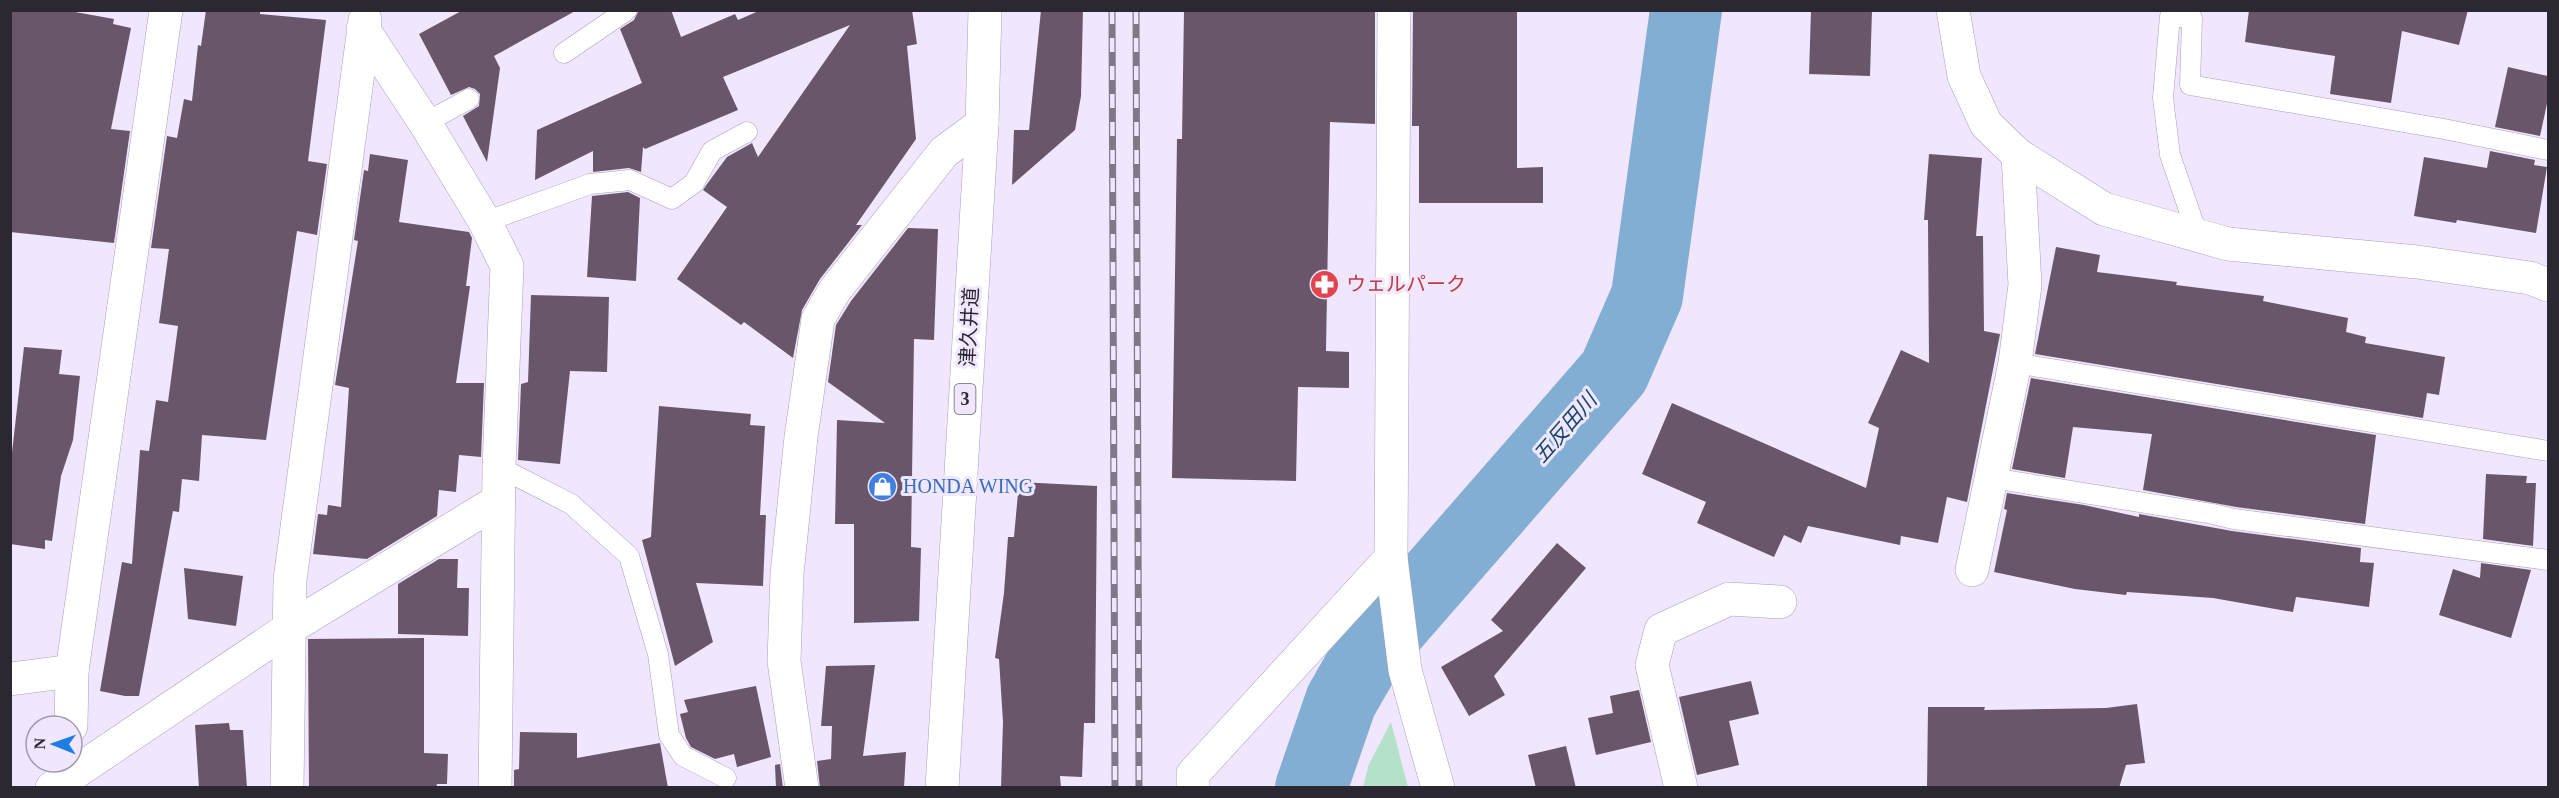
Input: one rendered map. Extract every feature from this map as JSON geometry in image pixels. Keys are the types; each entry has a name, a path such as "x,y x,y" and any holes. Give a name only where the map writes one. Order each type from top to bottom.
{"street":[{"path":"71,714 72,671 166,10"},
{"name":"津久井道","path":"942,788 982,124 985,10"},
{"path":"1395,10 1393,573 1405,670 1438,788"},
{"path":"1953,10 1964,76 1986,124 2018,155 2104,209 2228,244 2417,262 2530,278 2548,285"},
{"path":"365,20 485,222 507,266 498,467 495,788"},
{"path":"286,788 290,580 365,20"},
{"path":"802,788 784,661 786,585 801,437 819,319 835,290 944,152 982,124"},
{"path":"1972,570 2015,363 2025,285 2018,155"},
{"path":"65,778 288,629 498,501"},
{"path":"1193,788 1193,774 1393,573"},
{"path":"1681,788 1652,666 1661,630 1729,599 1780,602"},
{"path":"10,679 72,671"}],"lane":[{"path":"564,53 627,10"},
{"path":"2198,236 2170,154 2163,98 2170,16 2192,18 2190,85 2444,129 2548,150"},
{"path":"425,123 469,99"},
{"path":"485,222 590,184 630,180 672,199 694,183 712,151 747,132"},
{"path":"2015,363 2548,451"},
{"path":"498,467 571,504 629,556 658,654 669,735 683,756 726,778"},
{"path":"1992,478 2213,513 2234,519 2548,560"}],"green space":[{"path":"1391,722 1408,787 1363,787 1369,764"}],"building":[{"path":"10,10 64,10 114,19 113,24 131,28 111,129 130,131 114,243 10,232"},
{"path":"206,10 260,10 260,14 326,20 308,161 327,164 317,235 297,231 266,440 202,435 199,481 182,479 179,512 173,511 139,696 125,696 100,691 122,562 132,564 140,450 149,451 156,400 168,402 178,326 159,323 169,249 151,248 167,136 177,138 184,99 192,101 198,45 201,46"},
{"path":"463,10 577,10 494,56 500,68 487,162 463,116 479,106 480,94 469,87 451,95 419,34"},
{"path":"639,10 671,10 681,37 735,14 738,20 761,10 912,10 917,44 907,46 916,139 856,225 862,225 820,279 802,310 793,358 744,322 741,325 677,279 727,207 703,190 707,184 727,157 752,143 758,157 850,25 723,77 738,110 645,149 643,147 641,172 629,168 593,172 593,151 535,180 537,130 642,83 620,29 634,20"},
{"path":"1041,10 1083,10 1081,96 1075,130 1012,185 1014,130 1029,130"},
{"path":"1184,10 1375,10 1375,124 1330,122 1326,351 1349,352 1349,388 1298,387 1296,481 1172,478 1177,139 1182,139"},
{"path":"1413,10 1517,10 1517,168 1543,167 1543,203 1419,203 1419,126 1412,126"},
{"path":"1811,10 1872,10 1870,76 1809,74"},
{"path":"2249,10 2468,10 2459,45 2402,31 2391,103 2330,94 2335,56 2245,42"},
{"path":"2508,67 2548,76 2548,99 2540,136 2495,127"},
{"path":"2490,151 2535,160 2534,165 2547,167 2536,233 2457,220 2456,223 2414,216 2424,157 2487,168"},
{"path":"370,154 408,160 399,222 469,232 472,238 466,286 470,286 456,383 484,383 481,457 459,455 456,492 439,490 437,516 367,559 313,554 318,514 327,515 328,505 341,507 349,388 335,385 358,241 354,240 364,170 368,171"},
{"path":"1929,154 1982,158 1976,236 1983,236 1984,331 2000,334 1967,502 1947,497 1938,543 1901,536 1900,545 1808,526 1801,543 1784,535 1774,557 1697,523 1706,502 1642,474 1672,403 1866,488 1879,428 1868,423 1901,350 1929,363 1928,220 1924,220"},
{"path":"628,192 640,198 636,281 587,277 592,196"},
{"path":"908,228 938,229 934,340 914,339 911,547 921,548 919,621 854,623 854,524 835,524 837,420 885,423 828,382 836,325 851,301"},
{"path":"2056,247 2100,255 2097,272 2264,296 2263,301 2348,318 2346,332 2366,337 2365,343 2445,357 2439,395 2427,393 2423,418 2035,354"},
{"path":"531,295 609,297 607,372 570,371 560,464 518,460 521,384 528,382"},
{"path":"24,347 62,350 59,374 80,376 73,440 61,476 52,541 45,540 45,549 10,544 10,470"},
{"path":"2031,378 2376,435 2365,524 2236,507 2143,490 2152,434 2073,427 2065,478 2012,469"},
{"path":"659,406 751,414 750,425 765,426 760,515 766,515 763,586 696,583 713,642 675,666 642,540 651,537"},
{"path":"2486,474 2527,476 2526,483 2536,483 2533,546 2483,539"},
{"path":"1019,482 1097,486 1095,723 1084,723 1082,777 1060,776 1061,788 1001,788 1003,722 999,659 995,658 1004,593 1008,537 1014,537"},
{"path":"2007,493 2084,505 2139,517 2139,514 2232,531 2361,548 2360,562 2374,563 2369,607 2296,597 2293,612 2213,598 2127,592 2126,595 2075,589 1994,572 2007,510 2004,509"},
{"path":"1557,543 1586,568 1494,676 1505,695 1469,716 1441,667 1503,631 1491,620"},
{"path":"439,559 458,559 457,588 469,588 468,636 398,634 398,584"},
{"path":"2481,563 2531,570 2511,638 2439,615 2453,569 2480,578"},
{"path":"184,568 243,576 236,626 188,619"},
{"path":"424,638 424,753 448,754 447,784 437,784 436,788 309,788 308,639"},
{"path":"875,665 863,756 906,752 904,788 820,788 817,761 831,759 832,726 821,726 826,666"},
{"path":"1751,681 1759,714 1729,721 1739,765 1697,775 1679,697"},
{"path":"756,686 771,757 737,767 734,754 715,759 691,747 686,738 680,714 688,712 684,700"},
{"path":"1639,690 1651,742 1596,755 1588,718 1613,713 1610,696"},
{"path":"2137,704 2145,763 2126,765 2119,788 1927,788 1928,707 1985,707 1984,710 2106,708"},
{"path":"229,723 230,730 243,730 247,788 199,788 195,725"},
{"path":"520,732 577,733 577,758 660,743 668,788 514,788 514,770 519,769"},
{"path":"1566,746 1576,788 1536,788 1528,755"},
{"path":"780,764 783,788 776,788 775,765"}],"waterway":[{"name":"五反田川","path":"1311,788 1341,701 1368,654 1614,372 1647,296 1686,10"}],"railway":[{"path":"1112,10 1115,788"},
{"path":"1136,10 1139,788"}],"place":[{"name":"ウェルパーク","path":"1325,284"},
{"name":"HONDA WING","path":"882,486"}]}
